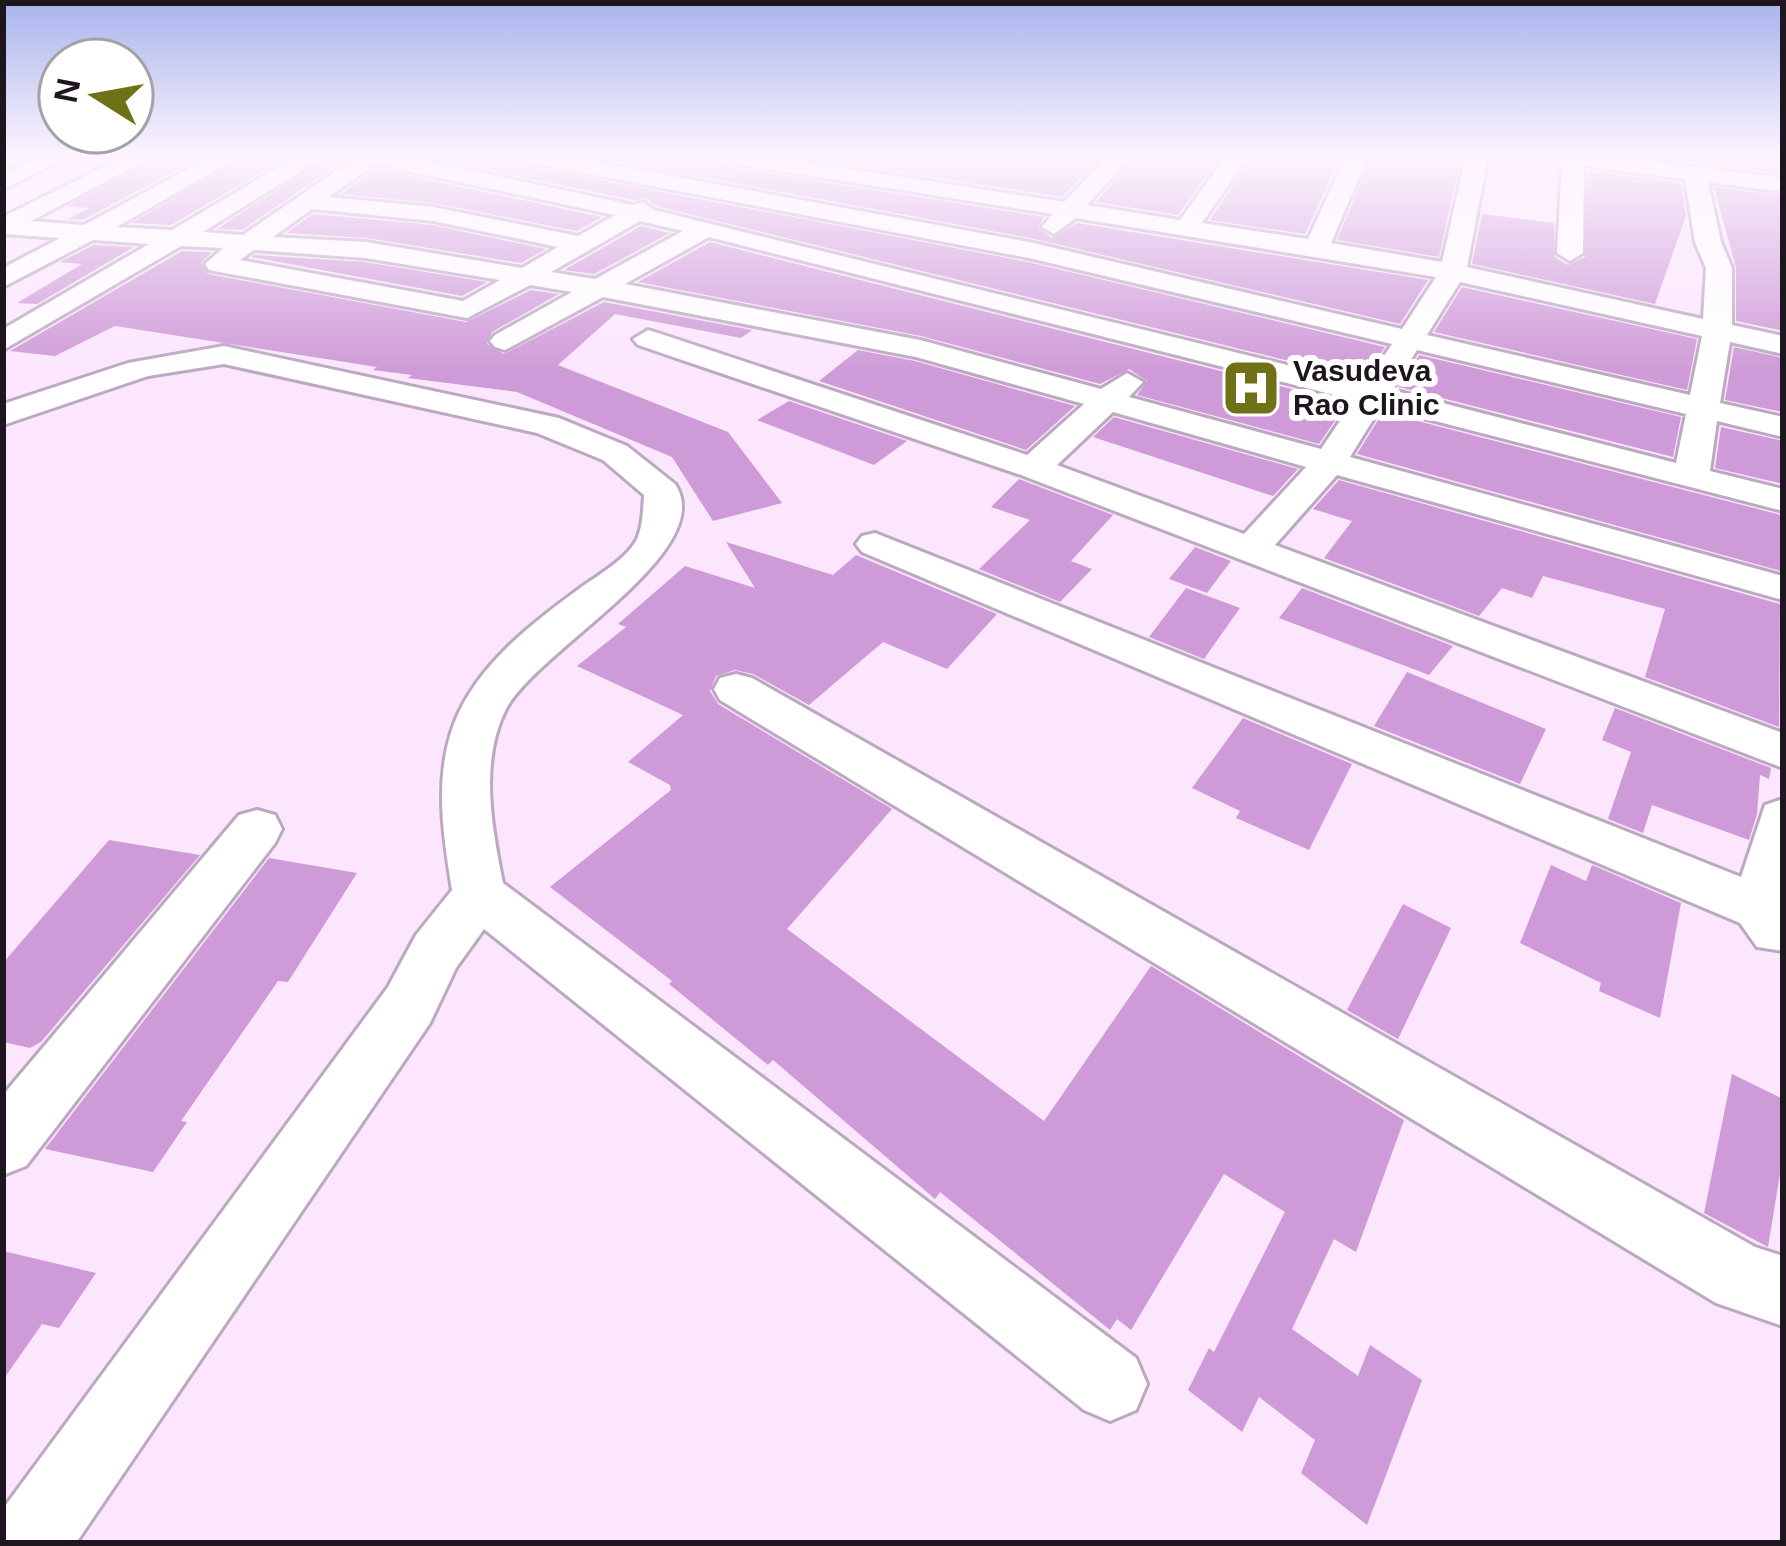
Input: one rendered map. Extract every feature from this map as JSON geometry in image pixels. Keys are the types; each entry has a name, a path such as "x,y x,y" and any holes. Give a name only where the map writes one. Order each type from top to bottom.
{"street":[{"path":"23,228 366,250 600,287 920,349 1783,588"},
{"path":"3,279 98,228"},
{"path":"3,341 193,228"},
{"path":"268,228 218,264 467,310 609,228"},
{"path":"311,280 407,228"},
{"path":"502,228 580,244"},
{"path":"689,228 983,294 1783,500"},
{"path":"819,228 635,347 838,419 1033,468 1783,751"},
{"path":"911,228 1029,250 1783,427"},
{"path":"838,419 1052,228"},
{"path":"1180,228 1453,272 1783,345"},
{"path":"1316,248 1325,228"},
{"path":"1249,551 1328,464 1374,398 1453,272 1462,228"},
{"path":"1569,228 1570,253"},
{"path":"1691,477 1718,331 1719,268 1705,228"},
{"path":"505,341 701,231"},
{"path":"1225,297 1276,242"},
{"path":"1575,379 1602,306"},
{"path":"3,309 96,316"},
{"path":"1033,468 1164,344"},
{"path":"3,416 126,373 188,357 224,355 547,425 615,453 662,492 654,544 518,663 479,717 467,764 465,817 479,894 1110,1384"},
{"path":"1572,530 1594,453"},
{"path":"875,544 1775,918 1783,818"},
{"path":"736,689 1741,1278 1783,1291"},
{"path":"3,1144 257,830"},
{"path":"28,1543 409,1005 436,952 479,894"}],"building":[{"path":"293,228 447,228 546,249 521,263 367,238 286,233"},
{"path":"637,228 670,233 594,274 564,270"},
{"path":"747,228 851,228 1028,262 1385,347 1363,379"},
{"path":"977,228 1038,228 1052,238 1068,228 1109,228 1428,280 1400,324"},
{"path":"1265,228 1308,228 1305,234"},
{"path":"1342,228 1445,228 1439,257 1337,240"},
{"path":"1479,228 1554,228 1555,257 1568,265 1585,257 1586,228 1682,228 1655,304 1472,264"},
{"path":"1725,228 1783,228 1783,331 1736,321 1736,268"},
{"path":"710,242 1347,403 1319,444 1137,395 1147,381 1129,369 1100,384 921,336 638,282"},
{"path":"94,245 134,247 37,304 17,303 82,264 60,262"},
{"path":"182,251 212,252 201,263 208,274 466,322 531,290 559,294 492,332 487,344 504,354 604,302 752,330 741,338 615,314 558,365 728,432 782,503 713,521 672,457 517,392 408,378 412,375 373,370 377,367 115,326 55,356 10,351"},
{"path":"251,257 365,262 487,282 462,296"},
{"path":"1462,287 1697,339 1687,390 1434,332"},
{"path":"1734,347 1783,358 1783,412 1725,400"},
{"path":"858,350 1075,406 1026,450 819,381"},
{"path":"1419,355 1681,417 1673,457 1399,387"},
{"path":"789,401 907,441 874,465 757,420"},
{"path":"1383,412 1781,515 1781,571 1357,454"},
{"path":"1114,417 1298,469 1273,496 1093,437"},
{"path":"1721,427 1783,441 1783,484 1715,468"},
{"path":"1019,479 1113,515 1071,561 1092,569 1060,602 979,569 1030,520 991,507"},
{"path":"1339,480 1780,604 1779,727 1645,677 1665,609 1543,576 1532,598 1502,588 1479,616 1324,558 1352,521 1313,509"},
{"path":"726,542 833,575 856,555 997,614 947,669 883,642 809,705 753,674 735,670 716,676 710,691 718,704 892,809 787,929 1044,1121 1151,966 1404,1120 1356,1252 1334,1239 1292,1329 1358,1376 1370,1345 1422,1380 1367,1525 1301,1473 1315,1440 1259,1397 1242,1432 1188,1390 1209,1348 1214,1352 1285,1212 1224,1174 1131,1330 1117,1319 1110,1330 940,1192 935,1199 773,1060 768,1065 669,984 672,981 550,887 671,790 670,785 628,762 683,715 577,666 626,627 618,624 685,566 755,588"},
{"path":"1195,547 1231,561 1207,593 1169,579"},
{"path":"1186,588 1240,608 1204,659 1149,637"},
{"path":"1302,588 1453,646 1429,675 1279,618"},
{"path":"1407,672 1546,729 1520,784 1374,726"},
{"path":"1615,708 1771,768 1769,779 1760,775 1749,840 1652,805 1643,833 1608,819 1631,752 1602,740"},
{"path":"1243,718 1352,764 1309,850 1236,818 1240,811 1192,788"},
{"path":"109,840 200,855 41,1042 30,1048 3,1042 3,963"},
{"path":"269,858 357,873 288,982 278,981 181,1121 187,1122 153,1172 45,1149"},
{"path":"1551,865 1586,881 1592,865 1681,903 1660,1018 1599,991 1601,983 1520,943"},
{"path":"1403,904 1451,928 1398,1039 1347,1010"},
{"path":"1732,1074 1783,1099 1783,1155 1768,1247 1704,1213"},
{"path":"3,1251 96,1273 59,1328 42,1324 3,1380"}],"place":[{"name":"Vasudeva Rao Clinic","path":"1251,388"}]}
